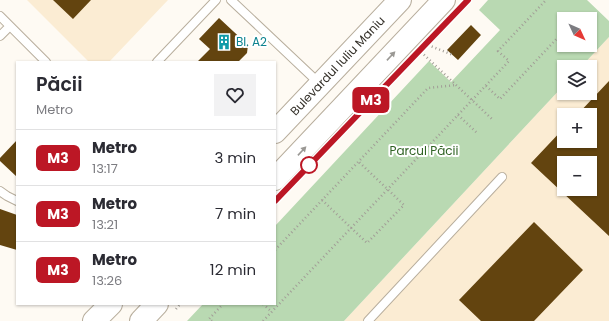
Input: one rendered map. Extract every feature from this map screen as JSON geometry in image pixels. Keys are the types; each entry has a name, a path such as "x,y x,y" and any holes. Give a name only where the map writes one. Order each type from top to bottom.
{"main road":[{"name":"Bulevardul Iuliu Maniu","path":"276,131 400,0"},
{"path":"276,178 444,0"},
{"path":"94,321 110,305"},
{"path":"140,321 156,305"}],"lane":[{"path":"158,61 216,0"},
{"path":"231,0 320,85"},
{"path":"0,16 45,61"},
{"path":"0,36 10,26"},
{"path":"368,321 502,177"},
{"path":"0,191 6,196 16,200"}],"path":[{"path":"263,321 509,61 498,51 546,0"},
{"path":"486,86 500,99 557,38"},
{"path":"420,51 492,119"},
{"path":"276,249 428,88 456,85"},
{"path":"458,115 477,133"},
{"path":"322,200 367,243 404,205 359,162"},
{"path":"209,320 222,305"},
{"path":"264,305 272,312"}],"shaded area":[{"path":"27,0 168,0 110,61 88,61"},
{"path":"609,37 609,321 344,321 557,93 557,100 597,100 597,60 588,60 595,52 597,52 597,50"}],"green space":[{"name":"Parcul Păcii","path":"488,0 587,0 609,21 609,37 597,50 597,12 557,12 557,52 595,52 588,60 557,60 557,93 344,321 187,321 202,305 276,305 276,225 429,61 451,82 500,30 479,10"}],"building":[{"path":"53,0 91,0 73,19"},
{"name":"Bl. A2","path":"219,18 248,45 247,53 239,61 198,61 210,49 199,39"},
{"path":"471,25 481,35 458,60 447,50"},
{"path":"609,81 609,236 566,196 597,196 597,156 557,156 557,187 531,163 557,135 557,148 597,148 597,108 584,108 591,100 597,100 597,94"},
{"path":"16,141 16,176 0,161 0,158"},
{"path":"0,209 16,215 16,250 0,245"},
{"path":"534,222 583,270 534,321 481,321 459,300"}],"metro line":[{"name":"M3","path":"276,200 468,0"}],"place":[{"name":"Bl. A2","path":"224,42"}]}
